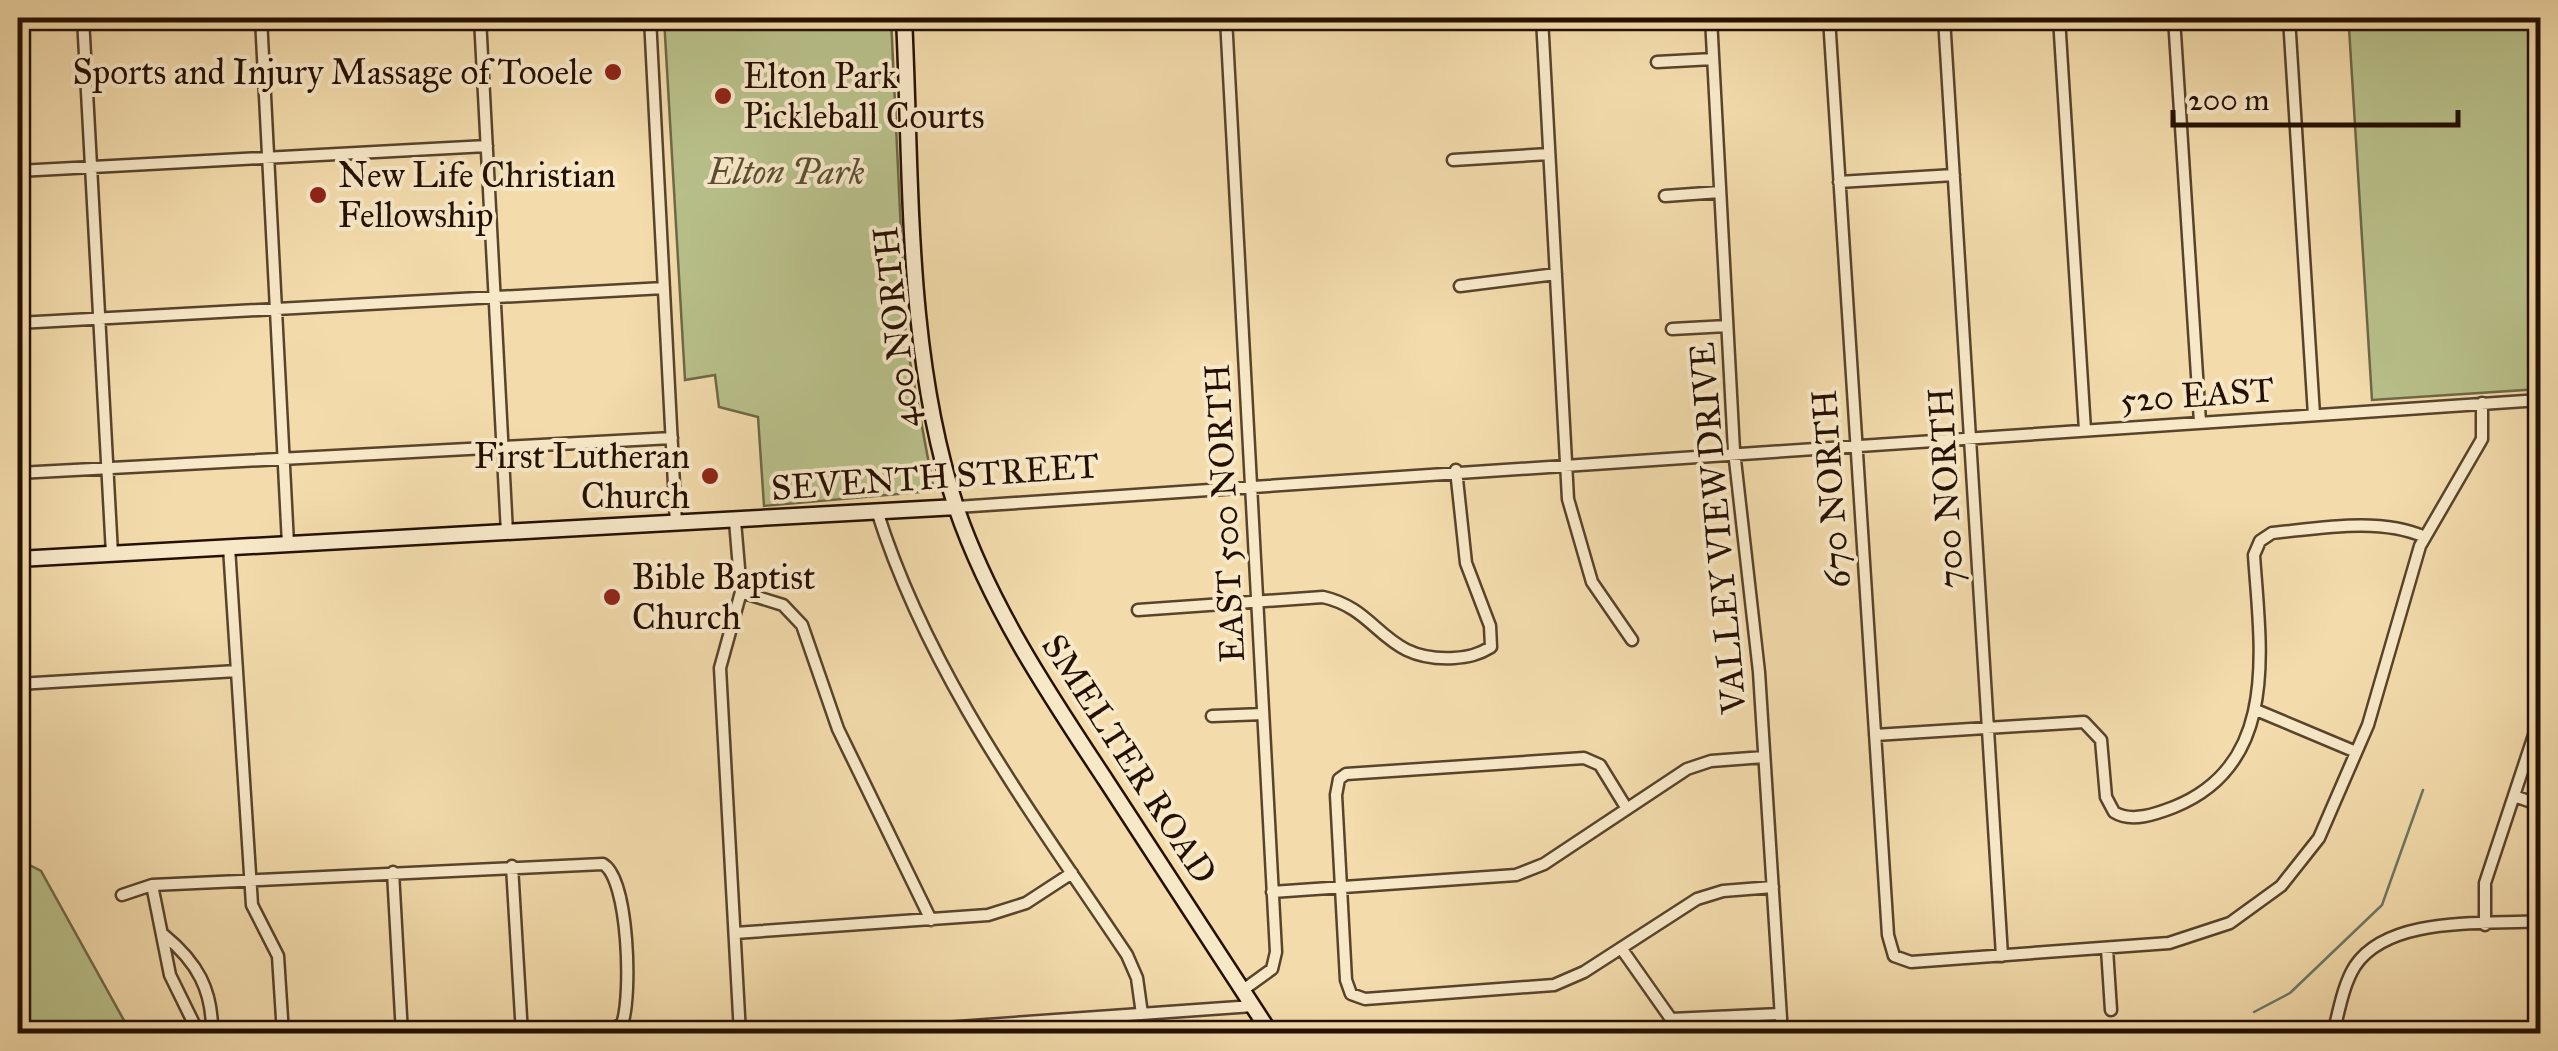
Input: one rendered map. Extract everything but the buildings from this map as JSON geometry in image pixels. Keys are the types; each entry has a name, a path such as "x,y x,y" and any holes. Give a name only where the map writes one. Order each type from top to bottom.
{"street":[{"path":"83,18 112,554"},
{"path":"260,18 288,544"},
{"path":"480,18 508,533"},
{"path":"650,18 676,524"},
{"name":"400 NORTH","path":"904,18 920,321 933,413 956,507"},
{"name":"EAST 500 NORTH","path":"1226,18 1274,962 1243,990"},
{"path":"1542,18 1571,516 1600,597 1632,640"},
{"name":"VALLEY VIEW DRIVE","path":"1711,18 1734,451 1764,757 1782,1034"},
{"name":"670 NORTH","path":"1828,18 1888,935 1894,956 1912,962 2002,956"},
{"name":"700 NORTH","path":"1944,18 2002,956"},
{"path":"2059,18 2085,430"},
{"path":"2174,18 2200,422"},
{"path":"2289,18 2314,414"},
{"path":"1657,62 1713,59"},
{"path":"18,172 487,146"},
{"path":"1453,160 1549,154"},
{"path":"1839,182 1954,175"},
{"path":"1664,196 1720,192"},
{"path":"1460,286 1556,274"},
{"path":"18,322 664,288"},
{"path":"1672,329 1727,326"},
{"name":"520 EAST","path":"1856,445 2540,400"},
{"path":"2002,956 2154,946 2185,940 2230,923 2281,886 2319,838 2356,752 2424,537 2481,442 2482,404"},
{"path":"18,473 672,438"},
{"name":"SEVENTH STREET","path":"18,559 735,521 1856,445"},
{"path":"1138,610 1257,599 1332,599 1359,613 1400,649 1428,658 1471,657 1491,647 1490,626 1466,563 1456,470"},
{"name":"SMELTER ROAD","path":"956,507 986,580 1040,680 1272,1034"},
{"path":"876,512 901,582 947,679 1134,970 1142,1014"},
{"path":"735,521 741,592 720,668 740,1034"},
{"path":"1875,734 2079,721 2093,727 2102,744 2108,803 2119,816 2132,818 2167,810 2204,790 2235,756 2256,710 2262,670 2254,555 2260,541 2278,533 2392,526 2424,537"},
{"path":"229,547 250,879 254,914 278,956 284,1034"},
{"path":"741,592 783,605 797,616 838,729 931,920"},
{"path":"18,684 237,670"},
{"path":"2256,710 2356,752"},
{"path":"1212,716 1263,714"},
{"path":"2485,925 2485,882 2540,716"},
{"path":"1272,892 1516,875 1544,864 1695,766 1764,757"},
{"path":"1627,809 1600,765 1584,758 1346,774 1340,779 1336,794 1346,980 1351,994 1365,999 1546,987 1577,976 1698,899 1723,891 1772,888"},
{"path":"2514,796 2540,805"},
{"path":"122,895 152,885 593,862 613,870 621,890 628,1003 622,1024 603,1034"},
{"path":"512,866 522,1034"},
{"path":"393,872 402,1034"},
{"path":"734,933 1006,911 1072,873"},
{"path":"152,885 170,974 199,1034"},
{"path":"2333,1034 2352,971 2379,942 2412,930 2540,921"},
{"path":"164,935 195,964 204,980 212,1011 212,1034"},
{"path":"1621,948 1663,1013 1680,1020 1780,1014"},
{"path":"2106,949 2111,1010"},
{"path":"860,1034 1253,1006"},
{"path":"1678,1034 1680,1020"}],"green space":[{"name":"Elton Park","path":"664,18 891,18 906,340 934,491 764,506 758,417 719,407 715,375 685,380"},
{"path":"2475,18 2540,18 2540,389 2372,400 2349,28"},
{"path":"18,859 41,871 131,1033 18,1033"}],"waterway":[{"path":"2254,1012 2290,993 2382,905 2423,790"}],"place":[{"name":"Sports and Injury Massage of Tooele","path":"613,72"},
{"name":"Elton Park Pickleball Courts","path":"723,96"},
{"name":"New Life Christian Fellowship","path":"318,195"},
{"name":"First Lutheran Church","path":"710,476"},
{"name":"Bible Baptist Church","path":"612,597"}]}
